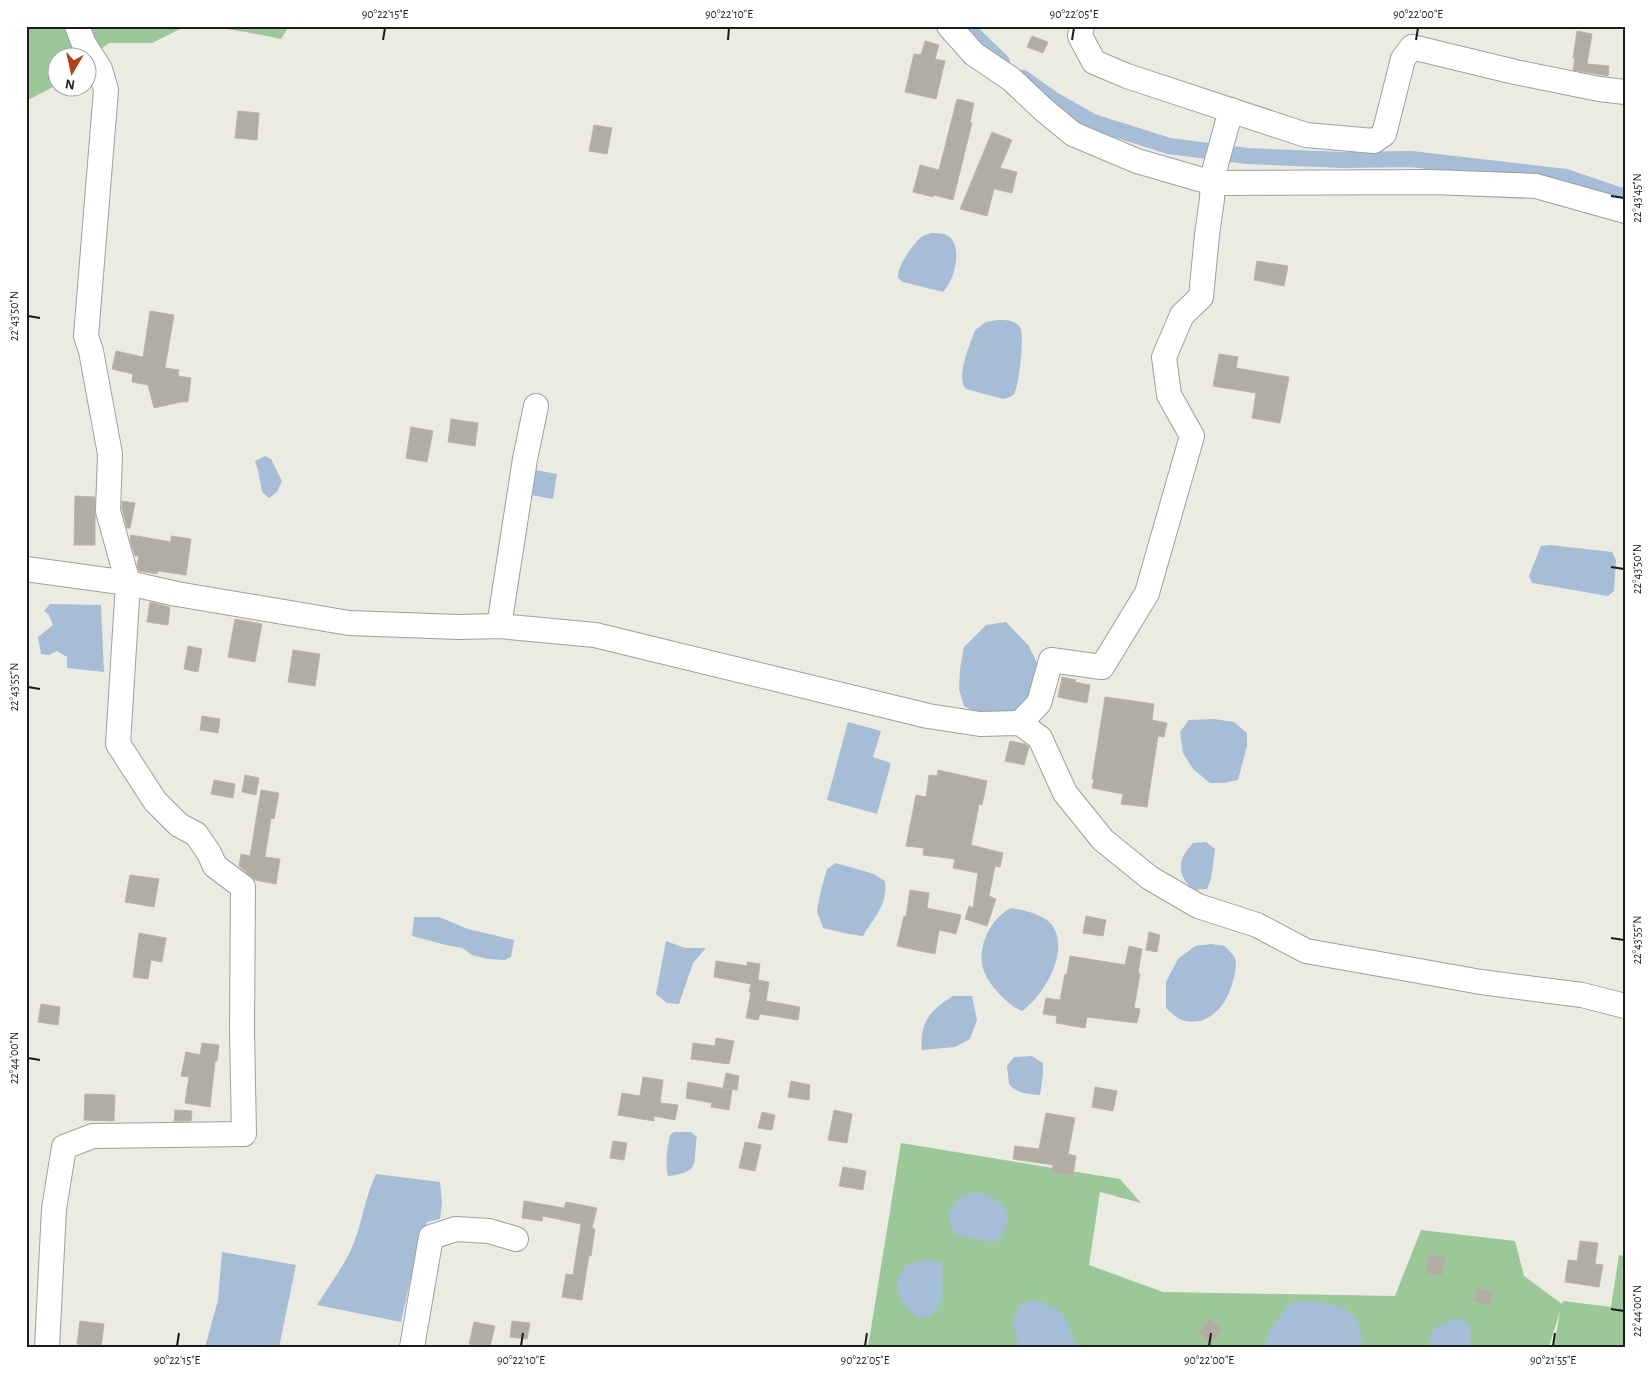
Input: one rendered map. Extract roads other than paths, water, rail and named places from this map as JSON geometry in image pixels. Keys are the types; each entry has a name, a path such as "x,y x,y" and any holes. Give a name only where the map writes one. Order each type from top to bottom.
{"street":[{"path":"47,1347 54,1209 64,1147 93,1136 244,1134 242,1031 243,887 215,866 196,834 180,825 156,801 118,744 128,583 108,511 110,454 91,351 86,336 106,90 100,69 84,44 77,26"},
{"path":"949,26 974,54 1011,79 1073,134 1137,161 1213,179 1432,182 1536,186 1625,210"},
{"path":"1082,26 1080,36 1094,62 1127,76 1306,135 1374,141 1384,134 1403,59 1412,47 1515,72 1599,89 1625,92"},
{"path":"1020,723 1040,704 1051,660 1102,667 1147,593 1192,436 1169,395 1164,357 1182,315 1200,297 1213,179 1231,110"},
{"path":"499,626 525,458 536,406"},
{"path":"26,569 128,583 177,594 349,623 459,628 499,626 595,635 928,716 980,724 1020,723 1040,738 1065,793 1103,840 1150,878 1198,906 1257,925 1306,950 1481,982 1582,995 1625,1006"},
{"path":"412,1347 432,1237 456,1229 489,1231 516,1238"}],"water":[{"path":"932,233 948,236 956,247 954,272 943,292 903,282 898,278 902,262 913,246 921,237"},
{"path":"998,320 1016,323 1020,327 1022,340 1016,389 1013,395 1003,399 966,389 962,377 964,361 975,330 986,322"},
{"path":"265,456 271,459 282,481 277,492 269,498 262,492 255,461"},
{"path":"530,469 557,474 553,499 525,494"},
{"path":"1550,545 1612,552 1616,560 1614,591 1608,596 1532,583 1529,576 1541,546"},
{"path":"50,604 101,605 104,672 67,668 67,657 57,651 49,655 41,654 38,637 53,625 49,615 44,611"},
{"path":"1006,622 1029,646 1041,672 1022,716 973,711 964,706 959,689 964,647 986,625"},
{"path":"1214,719 1234,722 1247,733 1247,746 1238,780 1210,783 1193,769 1183,753 1180,732 1189,720"},
{"path":"848,722 881,731 873,757 891,763 877,814 827,800"},
{"path":"1206,842 1215,849 1211,879 1207,889 1194,890 1182,875 1181,862 1193,843"},
{"path":"836,863 874,874 885,881 882,904 863,936 823,928 817,911 821,890 827,869"},
{"path":"1011,908 1029,912 1048,921 1055,930 1058,940 1058,952 1051,975 1038,996 1022,1011 1011,1004 993,987 985,974 982,960 982,951 987,934 997,918"},
{"path":"414,917 439,917 468,929 514,940 511,957 505,960 488,959 472,955 462,948 412,936"},
{"path":"666,941 685,948 706,948 693,963 679,1004 667,1003 656,994"},
{"path":"1211,944 1225,946 1235,958 1236,970 1230,990 1221,1006 1208,1018 1192,1022 1182,1020 1166,1008 1166,982 1178,959 1195,946"},
{"path":"953,996 972,996 977,1020 970,1039 955,1047 922,1050 922,1032 928,1018 938,1006"},
{"path":"1032,1056 1043,1063 1040,1095 1019,1092 1009,1084 1007,1066 1014,1057"},
{"path":"674,1132 691,1132 697,1137 695,1160 691,1169 686,1172 668,1176 667,1150 670,1135"},
{"path":"376,1174 440,1182 442,1203 440,1219 427,1222 418,1246 401,1322 317,1305 350,1252"},
{"path":"978,1192 995,1200 1005,1209 1007,1222 1000,1240 992,1242 956,1235 953,1230 949,1213 955,1203 963,1195"},
{"path":"222,1252 296,1265 279,1347 205,1347 218,1300"},
{"path":"924,1260 942,1262 942,1301 931,1316 920,1318 905,1306 899,1295 897,1283 903,1269 909,1264"},
{"path":"1034,1300 1053,1307 1064,1316 1076,1347 1020,1347 1012,1321 1020,1304"},
{"path":"1316,1301 1337,1306 1351,1313 1359,1325 1362,1347 1266,1347 1270,1331 1288,1306 1296,1302"},
{"path":"1454,1318 1469,1323 1471,1336 1469,1347 1429,1347 1432,1330"}],"waterway":[{"path":"965,26 1002,62"},
{"path":"1023,78 1054,100 1093,122 1169,146 1247,156 1343,160 1411,159 1566,177 1625,197"}]}
